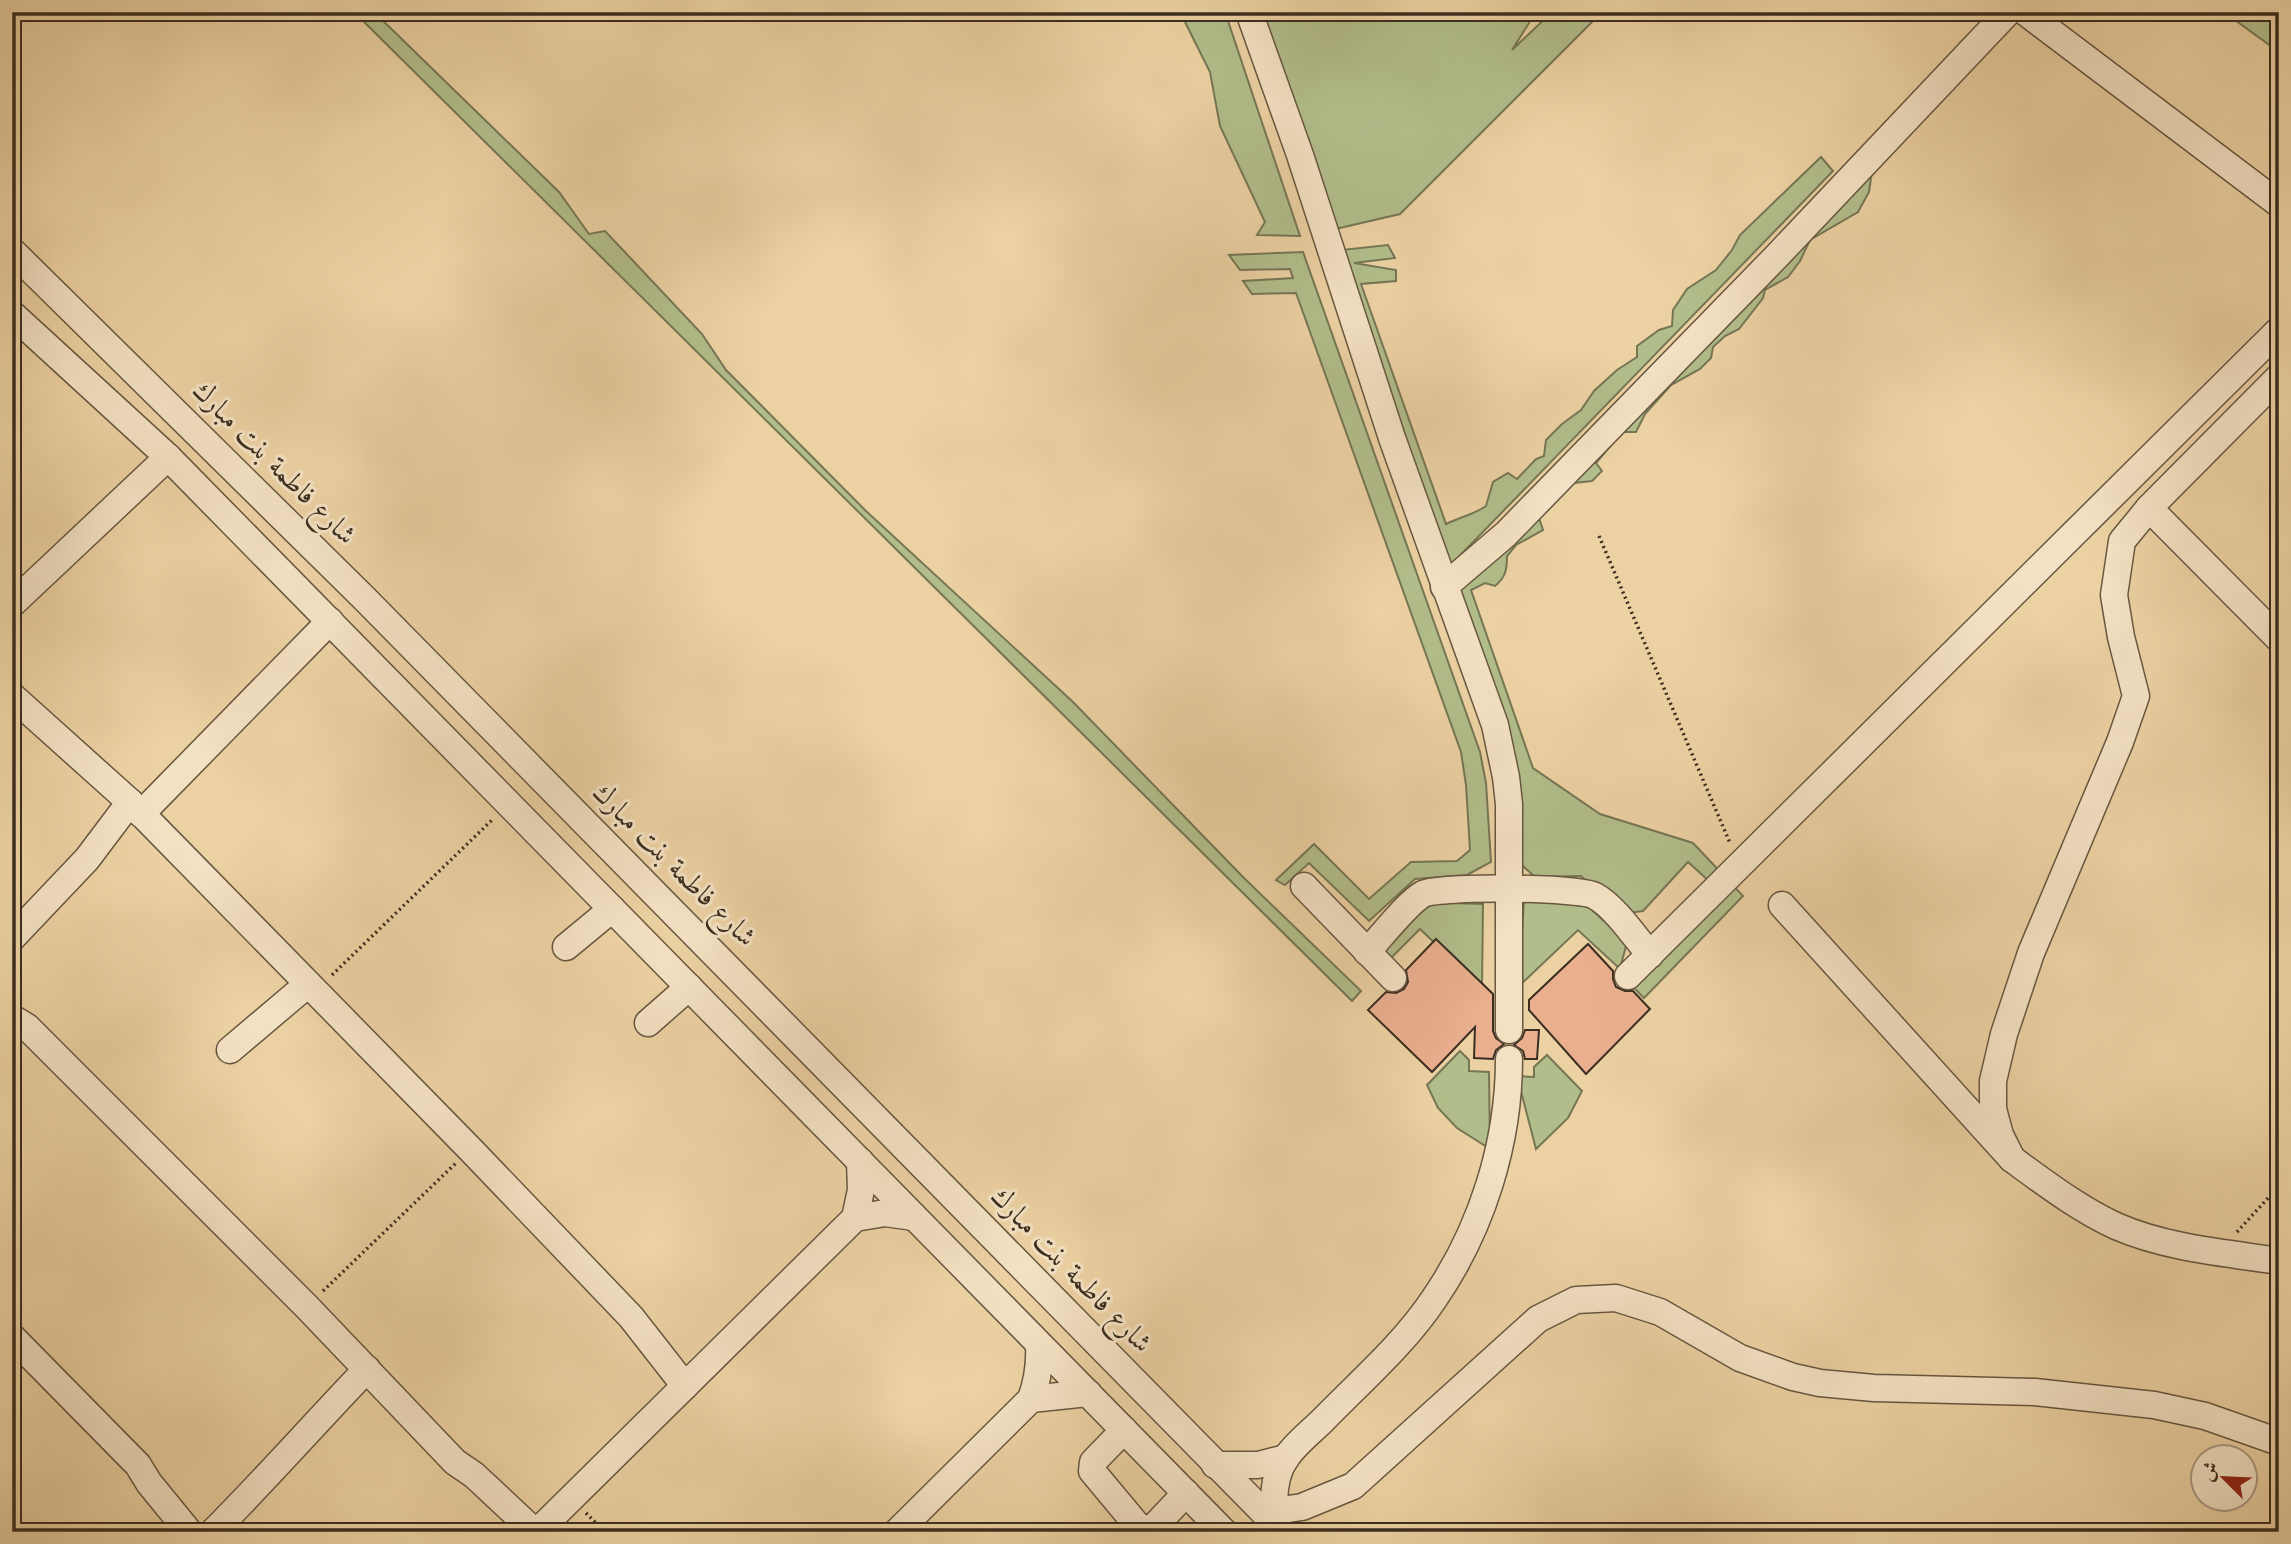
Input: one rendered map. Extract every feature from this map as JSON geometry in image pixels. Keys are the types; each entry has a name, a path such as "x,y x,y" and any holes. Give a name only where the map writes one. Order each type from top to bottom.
{"street":[{"path":"1249,12 1300,155 1372,379 1502,751 1509,804 1509,1030"},
{"path":"1444,587 1516,524 1785,247 2007,12"},
{"path":"2025,12 2279,204"},
{"name":"شارع فاطمة بنت مبارك","path":"12,251 482,716 1215,1465 1278,1523"},
{"path":"12,314 168,457 1224,1532"},
{"path":"1628,976 2279,330"},
{"path":"2012,1159 2000,1135 1993,1108 1993,1081 2010,1010 2031,953 2120,742 2136,696 2114,595 2122,541 2149,508 2279,376"},
{"path":"12,604 168,457"},
{"path":"2149,508 2279,639"},
{"path":"12,938 87,859 330,621"},
{"path":"12,696 139,811 692,1378"},
{"path":"1304,887 1393,978"},
{"path":"1367,952 1422,894 1439,889 1579,891 1595,896 1650,955"},
{"path":"1782,905 2012,1159 2069,1199 2118,1227 2161,1240 2279,1261"},
{"path":"566,947 612,909"},
{"path":"230,1050 308,984"},
{"path":"648,1023 689,987"},
{"path":"12,1005 20,1023 307,1307 455,1462 483,1483 536,1532 855,1218 861,1190 860,1161"},
{"path":"1278,1523 1276,1484 1286,1458 1402,1340 1433,1301 1459,1258 1482,1206 1500,1144 1508,1092 1509,1059"},
{"path":"855,1218 885,1213 914,1217"},
{"path":"1278,1523 1301,1507 1353,1486 1538,1319 1576,1300 1616,1298 1660,1312 1740,1358 1793,1377 1820,1383 1874,1388 2035,1392 2141,1403 2204,1416 2279,1442"},
{"path":"12,1337 138,1465 149,1483 206,1531 293,1451 314,1424 372,1375"},
{"path":"897,1532 1031,1399 1038,1381 1039,1345"},
{"path":"1031,1399 1088,1393"},
{"path":"1124,1430 1093,1462 1092,1471 1137,1525 1147,1531 1152,1529 1186,1493"},
{"path":"1215,1465 1244,1467 1286,1458"},
{"path":"455,1462 467,1481 512,1532"}],"path":[{"path":"1599,536 1739,864"},
{"path":"308,984 321,972 328,979 509,804"},
{"path":"307,1307 471,1150"},
{"path":"2219,1252 2279,1186"}],"green space":[{"path":"354,12 374,12 559,192 589,234 605,231 702,334 726,370 866,511 1073,702 1243,877 1361,991 1352,1001"},
{"path":"1180,12 1225,12 1300,236 1257,235 1265,222 1220,126 1210,72"},
{"path":"1258,12 1536,12 1512,50 1552,12 1602,12 1400,214 1331,230"},
{"path":"2224,12 2279,12 2279,52"},
{"path":"1821,157 1833,171 1446,570 1332,251 1388,245 1395,258 1354,263 1396,270 1396,281 1361,284 1446,524 1486,506 1493,482 1508,473 1517,479 1536,459 1544,456 1546,440 1581,410 1594,391 1617,370 1637,357 1637,346 1659,330 1672,326 1673,310 1687,289 1716,270 1740,235"},
{"path":"1873,164 1869,192 1858,212 1810,240 1800,261 1788,277 1765,290 1763,298 1739,329 1725,336 1713,347 1711,358 1700,369 1671,385 1645,414 1636,432 1622,432 1596,463 1602,471 1592,481 1574,483 1538,515 1543,530 1516,545 1507,556 1505,572 1499,583 1495,586 1485,583 1471,590 1533,768 1600,814 1693,843 1743,896 1644,998 1628,982 1721,892 1688,862 1643,911 1621,914 1581,876 1535,877 1516,860 1453,592"},
{"path":"1303,252 1480,752 1486,783 1491,862 1467,875 1415,879 1369,921 1309,863 1285,885 1276,880 1314,844 1369,899 1411,862 1457,861 1470,850 1466,785 1461,752 1296,293 1252,294 1243,281 1293,278 1290,269 1240,270 1229,255"},
{"path":"1524,898 1580,899 1627,942 1620,969 1578,930 1519,986"},
{"path":"1420,902 1483,904 1482,988 1420,929 1386,963 1381,941"},
{"path":"1460,1051 1469,1060 1469,1071 1489,1072 1490,1149 1457,1128 1438,1108 1427,1085"},
{"path":"1547,1055 1582,1091 1568,1118 1536,1149 1517,1076 1534,1077 1534,1067"}],"building":[{"path":"1436,939 1493,994 1493,1031 1496,1038 1504,1044 1496,1050 1493,1059 1474,1058 1475,1027 1432,1072 1368,1010 1386,992 1396,993 1404,989 1408,982 1406,970"},
{"path":"1588,944 1613,971 1616,987 1633,991 1650,1009 1586,1074 1529,1010 1529,1000"},
{"path":"1525,1030 1539,1030 1537,1059 1525,1059 1523,1051 1514,1045 1522,1038"}]}
